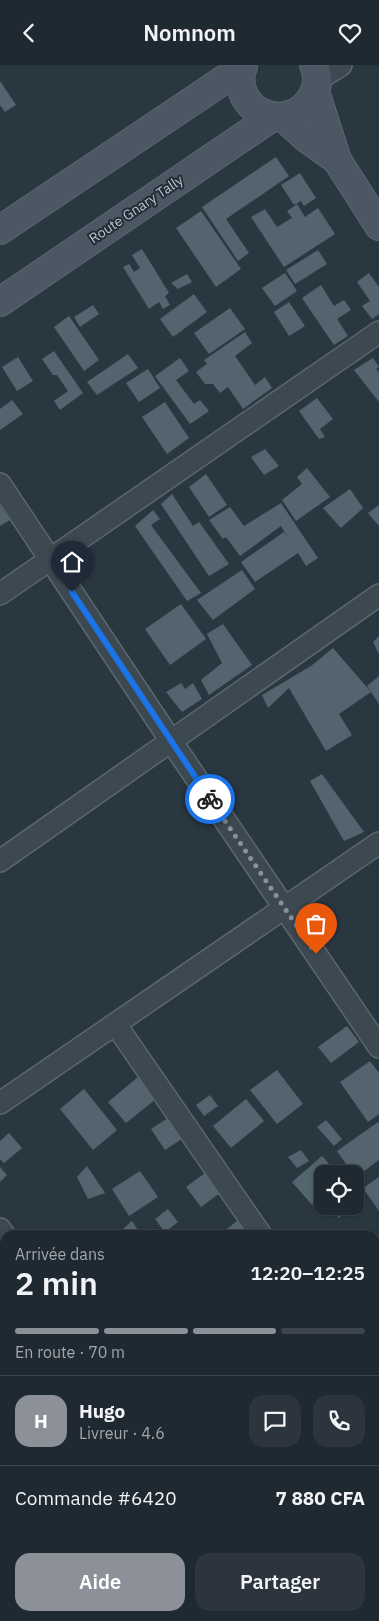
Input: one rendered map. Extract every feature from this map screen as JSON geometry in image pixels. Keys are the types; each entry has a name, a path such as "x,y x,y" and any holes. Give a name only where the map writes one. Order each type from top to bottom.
{"street":[{"path":"341,65 315,79 337,160 379,226"},
{"path":"243,66 240,77 242,88 252,107 261,113 277,117 337,160"},
{"path":"0,230 243,66"},
{"name":"Route Gnary Tally","path":"0,302 277,117 293,114 302,109 310,101 315,79"},
{"path":"0,594 379,332"},
{"path":"0,484 171,741 379,1047"},
{"path":"0,861 379,595"},
{"path":"0,1103 379,843"},
{"path":"116,1025 258,1230"}],"building":[{"path":"0,81 16,105 5,112 0,105"},
{"path":"276,157 289,176 226,219 249,253 238,261 202,207"},
{"path":"300,173 316,198 304,206 301,201 294,205 281,185"},
{"path":"297,204 305,217 318,208 335,234 284,267 251,217 265,209 277,227 292,218 287,211"},
{"path":"201,211 241,269 216,287 176,228"},
{"path":"142,249 169,293 165,296 170,305 163,309 159,302 149,309 123,267 129,264 134,272 140,268 132,255"},
{"path":"318,250 327,264 295,284 286,270"},
{"path":"285,273 297,291 275,306 262,288"},
{"path":"369,273 379,287 379,314 372,319 362,306 370,301 357,282"},
{"path":"187,274 192,282 178,289 171,283"},
{"path":"321,285 334,306 344,300 351,310 337,319 348,336 334,345 302,298"},
{"path":"194,294 207,312 173,337 160,319"},
{"path":"289,302 305,326 289,336 274,312"},
{"path":"93,305 99,314 80,327 74,317"},
{"path":"230,308 245,329 209,354 194,333"},
{"path":"69,316 99,360 84,371 54,327"},
{"path":"245,332 252,343 235,356 255,385 265,377 272,388 243,409 228,387 220,393 213,384 205,384 196,372 207,364 204,360"},
{"path":"54,351 83,393 60,410 54,401 68,391 57,375 53,375 42,359"},
{"path":"128,354 138,368 97,395 87,382"},
{"path":"18,357 33,381 17,391 2,367"},
{"path":"180,358 189,371 176,380 194,404 200,400 209,411 190,424 155,376"},
{"path":"373,358 379,367 376,369 379,372 379,402 354,370"},
{"path":"148,369 160,388 139,402 126,383"},
{"path":"317,398 333,419 320,429 325,437 319,439 299,411"},
{"path":"12,400 23,414 0,430 0,409"},
{"path":"165,402 189,438 167,454 142,417"},
{"path":"265,449 279,466 264,475 251,457"},
{"path":"307,468 330,497 296,521 282,500 302,484 297,477"},
{"path":"206,474 227,505 209,517 189,487"},
{"path":"350,489 363,508 341,528 323,508"},
{"path":"172,494 193,526 199,522 229,564 209,576 161,504"},
{"path":"281,503 318,558 306,566 298,553 255,582 241,562 284,532 289,539 281,526 240,556 226,537 223,539 209,520 230,507 244,526"},
{"path":"379,505 379,526 368,513"},
{"path":"0,506 10,520 0,526"},
{"path":"153,510 160,519 151,525 201,593 187,601 135,526"},
{"path":"242,570 255,589 213,620 197,600"},
{"path":"181,604 206,639 170,665 145,629"},
{"path":"223,624 252,665 209,695 201,680 222,663 207,634"},
{"path":"379,636 379,654 373,642"},
{"path":"333,648 371,692 339,714 352,735 326,751 289,688 268,708 262,695 311,666"},
{"path":"379,676 379,704 367,686"},
{"path":"181,683 185,689 193,683 202,699 182,712 166,692"},
{"path":"322,774 364,832 344,841 310,781"},
{"path":"347,1026 359,1042 331,1063 318,1047"},
{"path":"370,1061 379,1073 379,1114 368,1122 340,1082"},
{"path":"277,1070 303,1104 277,1124 250,1090"},
{"path":"138,1077 156,1099 126,1123 108,1102"},
{"path":"84,1089 117,1130 93,1150 60,1109"},
{"path":"210,1095 218,1106 204,1116 196,1105"},
{"path":"246,1099 264,1121 231,1148 213,1126"},
{"path":"171,1116 185,1137 165,1150 151,1129"},
{"path":"326,1120 342,1139 334,1146 317,1127"},
{"path":"378,1122 379,1160 364,1171 364,1165 347,1165 337,1151"},
{"path":"9,1133 22,1148 4,1163 0,1159 0,1141"},
{"path":"301,1150 309,1161 297,1168 288,1157"},
{"path":"322,1156 330,1165 314,1165 314,1203 312,1205 292,1182"},
{"path":"87,1166 105,1193 88,1199 77,1177"},
{"path":"0,1167 7,1175 0,1182"},
{"path":"140,1171 158,1197 129,1216 112,1189"},
{"path":"205,1173 220,1193 201,1207 186,1187"},
{"path":"379,1177 379,1211 364,1189 364,1187"},
{"path":"168,1209 178,1222 168,1230 163,1230 155,1219"},
{"path":"132,1221 138,1230 124,1230"},
{"path":"237,1221 244,1230 225,1230"}],"way so far":[{"path":"210,799 316,954"}],"route":[{"path":"72,592 210,799"}]}
